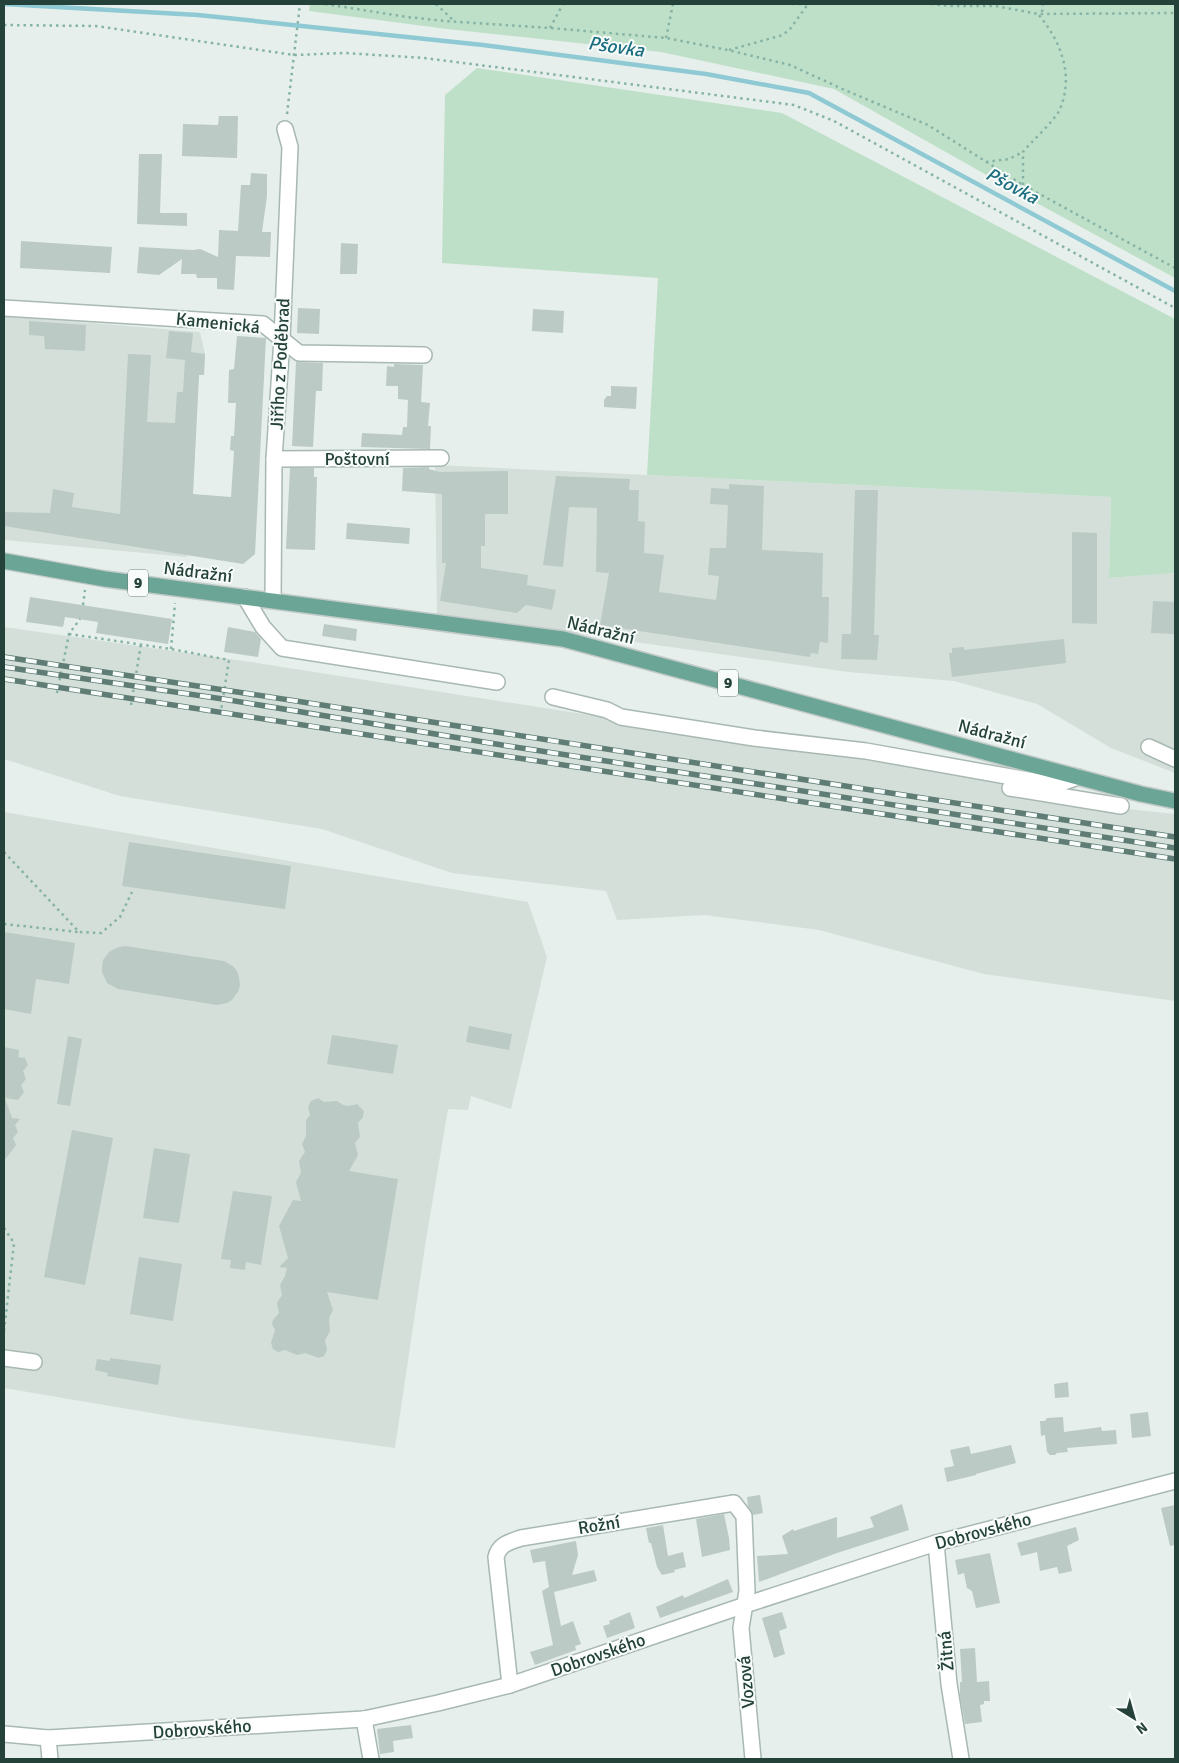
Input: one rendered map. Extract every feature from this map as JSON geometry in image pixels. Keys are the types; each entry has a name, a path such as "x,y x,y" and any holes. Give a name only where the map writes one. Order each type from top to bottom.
{"main road":[{"name":"Nádražní","path":"4,561 105,579 563,639 1141,794 1175,801"}],"street":[{"name":"Jiřího z Poděbrad","path":"273,600 274,459 282,339 290,147 285,128"},
{"name":"Kamenická","path":"4,308 263,324 299,353 424,355"},
{"name":"Poštovní","path":"274,459 441,458"},
{"path":"245,597 263,627 282,648 497,682"},
{"path":"553,697 607,710 621,717 754,738 866,751 1056,785 1078,777"},
{"path":"1149,747 1175,759"},
{"path":"1074,798 1078,777"},
{"path":"1010,788 1121,806"},
{"path":"4,1358 34,1362"},
{"name":"Dobrovského","path":"4,1734 48,1738 364,1719 510,1685 745,1605 936,1543 1175,1481"},
{"name":"Rožní","path":"510,1685 496,1557 502,1546 510,1541 734,1503 744,1516 747,1591 745,1605"},
{"name":"Žitná","path":"936,1543 949,1684 961,1759"},
{"name":"Vozová","path":"745,1605 741,1628 753,1759"},
{"path":"364,1719 371,1759"},
{"path":"48,1738 50,1759"}],"path":[{"path":"285,128 300,4"},
{"path":"325,4 454,21 666,38 790,65 928,125 1023,185 1175,268"},
{"path":"436,4 454,21"},
{"path":"550,28 563,4"},
{"path":"792,4 809,4"},
{"path":"728,50 783,35 790,29 809,4"},
{"path":"931,4 996,6 1038,14 1175,13"},
{"path":"1042,13 1043,4"},
{"path":"666,38 671,5"},
{"path":"986,162 1009,159 1023,152 1058,112 1067,83 1064,57 1050,28 1038,14"},
{"path":"4,25 96,26 294,55 345,53 424,58 794,105 834,121 1175,308"},
{"path":"1023,152 1023,185"},
{"path":"177,576 178,561"},
{"path":"171,649 175,601"},
{"path":"57,693 69,634 80,619"},
{"path":"69,634 141,644 229,660 220,717"},
{"path":"131,705 141,644"},
{"path":"4,852 79,932"},
{"path":"4,924 101,934 120,917 132,892"},
{"path":"4,1228 14,1243 4,1331"}],"shaded area":[{"path":"4,317 200,332 205,354 204,375 199,375 191,528 187,557 4,540"},
{"path":"435,465 1111,497 1109,578 1175,573 1175,773 1111,748 1037,704 954,681 848,672 437,614"},
{"path":"4,627 251,662 767,743 1011,782 1090,805 1175,814 1175,1001 984,974 819,930 704,915 617,920 606,891 452,873 322,829 120,796 4,759"},
{"path":"4,812 528,902 547,957 511,1109 471,1096 468,1110 448,1109 425,1246 395,1448 193,1420 4,1388"}],"green space":[{"path":"310,4 1175,4 1175,278 1022,195 834,89 661,52 447,29 309,11"},
{"path":"477,68 782,113 1175,319 1175,573 1109,578 1111,497 647,475 658,278 442,263 445,95"}],"building":[{"path":"219,116 238,116 237,158 182,156 183,124 218,125"},
{"path":"139,154 162,154 160,213 187,213 187,226 137,224"},
{"path":"251,173 267,174 267,196 262,232 271,232 270,257 236,256 234,290 217,289 217,278 197,278 196,274 181,274 182,259 159,275 137,273 139,247 200,249 218,257 219,230 238,231 241,185 250,185"},
{"path":"21,241 112,247 110,273 20,268"},
{"path":"341,243 358,244 357,274 340,274"},
{"path":"298,308 320,309 319,334 297,333"},
{"path":"533,309 564,311 563,333 532,331"},
{"path":"29,321 86,325 85,351 45,349 44,336 29,335"},
{"path":"169,331 193,333 191,352 205,354 204,375 199,375 193,494 231,497 234,451 230,450 231,436 234,436 236,403 228,403 229,370 234,369 237,336 266,338 255,554 243,564 4,526 4,512 50,513 53,489 74,493 72,507 120,514 128,354 151,355 147,422 175,423 177,392 183,392 185,360 166,358"},
{"path":"296,362 323,363 322,391 316,391 313,447 292,446"},
{"path":"394,364 423,365 421,402 430,403 428,426 431,426 430,449 361,447 362,433 402,435 403,427 407,427 408,400 398,399 398,386 386,386 387,366 394,367"},
{"path":"611,386 637,387 636,409 604,407 604,400 607,396 611,396"},
{"path":"429,467 429,469 440,472 508,471 508,514 485,514 485,546 481,546 481,568 528,575 527,585 556,590 552,610 526,605 517,613 440,601 446,563 442,563 442,494 402,491 403,468"},
{"path":"290,468 314,468 314,477 317,477 315,550 286,549"},
{"path":"556,476 630,479 629,490 639,490 638,521 645,522 644,553 664,555 659,592 716,600 719,576 708,575 710,548 726,548 728,505 710,504 711,488 729,489 729,484 764,486 762,550 823,553 822,597 829,597 828,643 820,642 818,654 811,653 810,657 600,625 609,573 596,572 597,508 569,507 563,567 543,565"},
{"path":"855,490 878,490 874,635 879,635 877,660 841,659 842,634 851,634"},
{"path":"347,523 410,528 409,544 346,539"},
{"path":"1072,532 1097,533 1097,624 1072,623"},
{"path":"30,597 172,619 168,644 96,633 98,622 65,617 63,627 26,622"},
{"path":"1153,601 1175,602 1175,634 1151,633"},
{"path":"324,624 357,629 356,641 322,636"},
{"path":"228,627 255,632 261,639 258,657 224,652"},
{"path":"1064,639 1066,663 952,677 949,653 952,653 952,648 964,647 964,650"},
{"path":"129,842 291,866 285,909 122,886"},
{"path":"4,932 75,943 69,984 36,979 31,1014 4,1009"},
{"path":"125,946 224,961 234,967 238,973 239,990 232,1000 217,1005 118,989 107,983 102,972 102,966 103,960 110,951"},
{"path":"469,1026 512,1034 509,1050 466,1042"},
{"path":"332,1035 398,1045 393,1074 327,1064"},
{"path":"68,1036 82,1039 70,1106 57,1104"},
{"path":"4,1047 19,1050 18,1057 25,1058 28,1065 23,1071 26,1079 21,1085 24,1092 18,1100 5,1098 12,1118 20,1119 15,1125 18,1132 13,1138 16,1145 4,1161"},
{"path":"318,1098 324,1102 337,1101 349,1106 357,1104 364,1111 363,1117 358,1123 360,1137 355,1143 358,1155 349,1171 398,1179 378,1300 327,1292 333,1310 329,1318 330,1331 325,1340 327,1350 324,1356 319,1358 305,1353 297,1355 285,1350 278,1352 273,1349 271,1343 275,1330 272,1324 279,1313 277,1303 282,1295 280,1285 287,1268 279,1267 288,1258 279,1226 293,1200 301,1201 296,1182 301,1173 299,1161 305,1152 302,1144 306,1136 306,1120 310,1115 308,1107 311,1101"},
{"path":"72,1130 113,1138 85,1285 44,1277"},
{"path":"154,1148 190,1154 179,1223 143,1218"},
{"path":"233,1191 272,1196 261,1265 246,1262 245,1270 230,1268 231,1260 221,1259"},
{"path":"139,1257 182,1264 173,1321 130,1314"},
{"path":"110,1358 161,1365 158,1385 107,1376 108,1373 95,1370 97,1359 110,1361"},
{"path":"1068,1382 1069,1397 1055,1398 1054,1384"},
{"path":"1148,1412 1151,1436 1132,1438 1130,1414"},
{"path":"1063,1417 1064,1432 1101,1427 1102,1431 1116,1430 1117,1444 1067,1448 1068,1452 1050,1455 1047,1452 1045,1435 1041,1436 1040,1421 1045,1421 1047,1418"},
{"path":"1011,1445 1016,1463 947,1482 944,1468 954,1466 950,1450 969,1446 971,1454"},
{"path":"760,1495 763,1513 753,1515 748,1506 747,1497"},
{"path":"902,1504 909,1530 837,1553 759,1582 757,1556 788,1554 782,1536 793,1529 794,1531 837,1517 837,1538 874,1527 870,1517"},
{"path":"1175,1505 1175,1545 1170,1546 1161,1508"},
{"path":"724,1514 730,1550 702,1557 696,1519"},
{"path":"663,1525 668,1556 683,1552 686,1567 662,1575 657,1567 646,1528"},
{"path":"1076,1527 1079,1540 1067,1546 1072,1571 1059,1574 1057,1567 1040,1571 1037,1552 1021,1556 1017,1543"},
{"path":"576,1541 578,1555 572,1575 594,1570 597,1581 554,1592 561,1626 573,1621 581,1644 575,1646 576,1650 535,1665 530,1652 553,1645 542,1591 549,1587 545,1561 533,1563 530,1550"},
{"path":"990,1553 1000,1603 976,1608 972,1591 967,1588 964,1573 958,1575 955,1560"},
{"path":"728,1579 733,1592 660,1618 656,1607 683,1595 684,1598"},
{"path":"630,1612 635,1628 607,1638 603,1626 610,1624 609,1621"},
{"path":"782,1612 787,1628 779,1631 785,1654 774,1658 762,1618"},
{"path":"975,1648 977,1682 989,1681 990,1701 984,1701 984,1704 980,1705 982,1722 965,1724 960,1696 960,1682 962,1682 960,1649"},
{"path":"411,1725 413,1738 393,1741 394,1752 380,1754 377,1729"}],"waterway":[{"name":"Pšovka","path":"4,4 198,15 483,45 706,74 809,93 1175,291"}],"railway":[{"path":"4,657 1175,837"},
{"path":"4,667 223,699 508,746 1175,848"},
{"path":"4,679 1175,859"}]}
